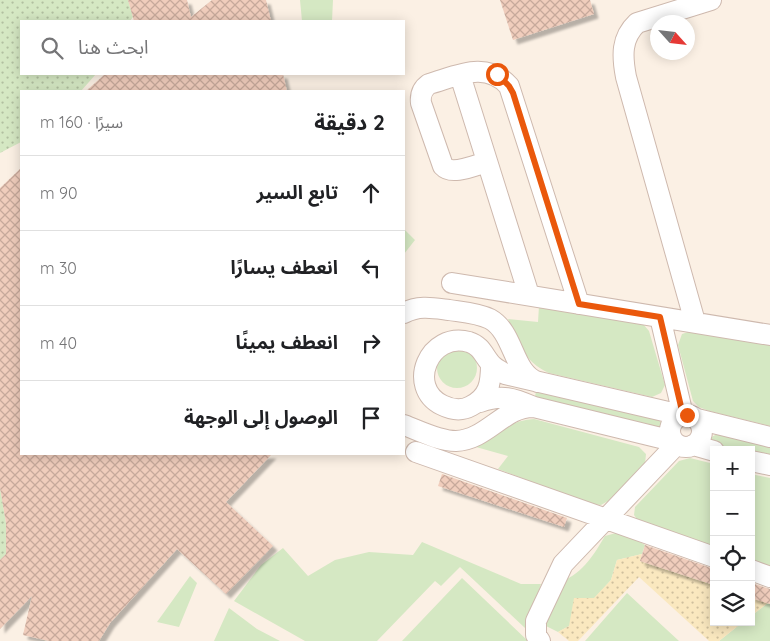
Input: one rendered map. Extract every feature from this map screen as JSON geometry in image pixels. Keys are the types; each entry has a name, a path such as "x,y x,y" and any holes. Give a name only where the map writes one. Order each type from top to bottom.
{"lane":[{"path":"695,322 626,77 624,44 631,29 637,23 711,0"},
{"path":"487,162 454,170 446,169 441,162 421,103 422,92 429,84 480,70 497,74 509,86 579,304"},
{"path":"460,75 529,295"},
{"path":"452,283 770,335"},
{"path":"405,312 428,307 488,318 502,330 524,372 529,378 540,383"},
{"path":"540,641 536,635 536,621 563,564 681,443 701,435 701,426 687,417 660,317"},
{"path":"710,450 534,407 514,399 496,397 466,409 449,409 435,402 426,388 423,373 428,357 439,346 454,340 470,342 483,351 491,365 505,374 770,437"},
{"path":"480,402 491,385 491,365"},
{"path":"405,425 446,440 463,440 480,435 514,411 534,407"},
{"path":"681,443 670,428 674,420 687,417"},
{"path":"416,452 710,556"},
{"path":"755,461 770,465"},
{"path":"755,571 770,577"}],"green space":[{"path":"0,0 128,0 133,17 131,20 20,20 20,75 95,75 82,90 20,90 20,143 0,153"},
{"path":"300,0 333,0 332,20 302,20"},
{"path":"405,230 415,240 405,253"},
{"path":"539,306 643,324 649,331 665,385 661,393 652,397 549,373 540,368 523,351 508,319 538,322"},
{"path":"694,330 770,343 770,426 709,411 699,407 693,401 678,345 682,334"},
{"path":"461,348 468,351 474,357 477,368 476,376 468,385 461,388 453,388 446,385 438,376 437,364 440,357 449,349"},
{"path":"540,391 659,420 663,425 657,428 538,399 535,396 536,392"},
{"path":"534,419 639,447 646,454 645,464 608,501 601,505 590,504 498,469 508,456 476,447 511,425"},
{"path":"717,434 770,447 770,457 755,454 755,446 723,446 710,438"},
{"path":"690,458 710,463 710,547 639,522 634,515 635,507 679,461"},
{"path":"755,475 770,478 770,568 755,563"},
{"path":"0,488 6,523 6,554 0,560"},
{"path":"616,533 629,535 645,545 642,554 617,560 611,580 569,626 558,632 544,625 556,585 585,565 605,536"},
{"path":"422,542 521,584 541,584 525,628 460,567 441,586 435,581 377,641 305,641 234,601 261,565 283,548 308,576 335,560 369,552 413,555"},
{"path":"190,576 197,583 179,627 157,622"},
{"path":"462,578 528,641 402,641"},
{"path":"627,593 679,641 585,641"},
{"path":"770,598 770,641 719,641 738,626 755,626 755,613 768,603"},
{"path":"229,608 257,629 280,641 214,641"}],"sand":[{"path":"642,554 640,561 710,584 710,626 738,626 719,641 709,641 639,577 578,641 569,641 558,632 569,626 574,598 594,598 611,580 617,560"},
{"path":"755,599 768,603 755,613"}],"building":[{"path":"128,0 187,0 191,17 212,0 266,0 271,20 134,20"},
{"path":"500,0 590,0 594,14 513,40"},
{"path":"104,75 283,75 287,90 87,90"},
{"path":"20,169 20,455 271,455 226,502 273,546 226,594 177,549 110,623 99,641 49,641 23,635 32,596 0,629 0,560 6,554 6,523 0,488 0,188"},
{"path":"442,474 567,518 564,527 438,486"},
{"path":"645,545 710,568 710,584 640,561"},
{"path":"755,584 770,589 770,604 755,599"}],"route":[{"path":"497,74 513,93 579,304 660,317 683,415 687,415"}]}
